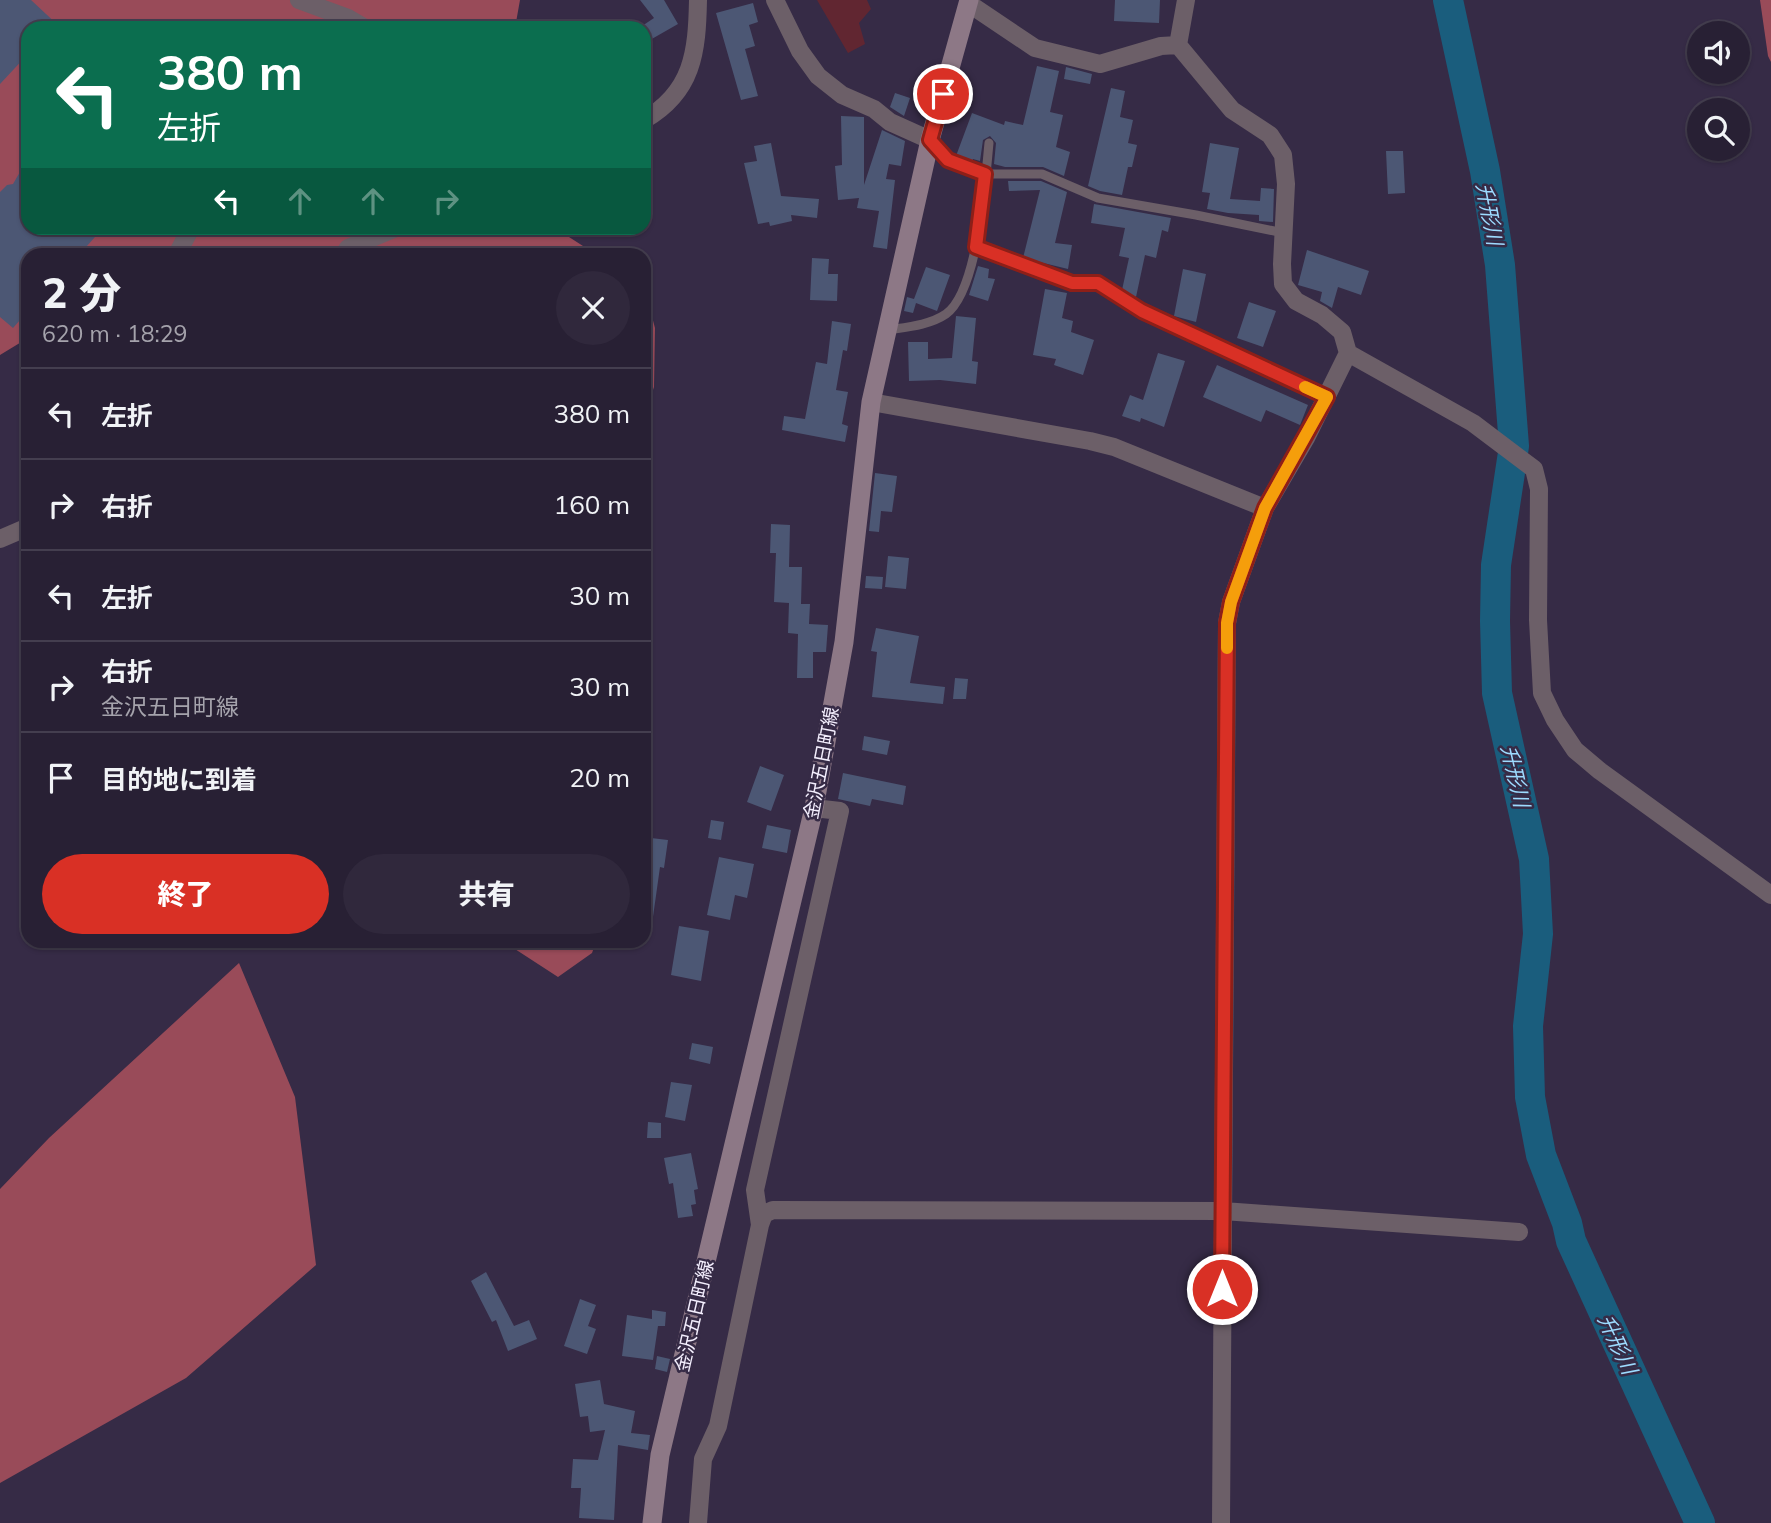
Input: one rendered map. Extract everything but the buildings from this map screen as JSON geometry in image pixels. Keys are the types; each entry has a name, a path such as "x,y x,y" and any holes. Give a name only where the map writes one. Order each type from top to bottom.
{"main road":[{"name":"金沢五日町線","path":"652,1523 660,1455 814,808 844,642 871,402 930,140 969,1"}],"street":[{"path":"299,0 353,21"},
{"path":"651,114 681,88 689,71 697,33 698,0"},
{"path":"775,0 800,51 818,76 842,95 874,109 890,122 930,140"},
{"path":"1186,0 1178,45 1232,110 1270,135 1283,155 1286,184 1283,284 1296,301 1322,315 1342,332 1348,353 1327,397 1265,508 1231,602 1227,623 1221,1523"},
{"path":"969,1 1035,48 1100,64 1161,46 1178,45"},
{"path":"348,248 379,235"},
{"path":"1348,353 1473,423 1534,469 1539,489 1538,620 1542,693 1555,720 1575,750 1600,771 1771,895"},
{"path":"871,402 1102,444 1265,508"},
{"path":"0,539 21,530"},
{"path":"760,1224 755,1190 840,811 814,808"},
{"path":"698,1523 703,1459 718,1426 760,1224 764,1214 773,1210 1223,1211 1519,1232"}],"lane":[{"path":"930,140 948,160 985,174 1042,174 1098,198 1284,233"},
{"path":"887,330 922,324 945,315 958,302 976,247 989,143"},
{"path":"976,247 1072,283 1098,283 1142,311 1327,397"}],"shaded area":[{"path":"0,0 520,0 516,21 21,21 21,235 566,235 586,248 21,248 21,342 0,355"},
{"path":"817,0 867,0 871,9 859,23 865,44 848,53"},
{"path":"1760,0 1771,0 1771,62 1768,56"},
{"path":"651,313 655,328 654,387 651,395"},
{"path":"513,948 594,948 592,953 558,977"},
{"path":"239,963 295,1097 316,1265 186,1378 0,1483 0,1189 49,1138"}],"waterway":[{"name":"升形川","path":"1448,0 1485,171 1500,265 1514,446 1496,565 1495,621 1497,693 1534,859 1538,934 1528,1026 1530,1097 1541,1155 1567,1223 1571,1241 1700,1523"}],"slow traffic":[{"path":"1227,648 1227,623 1231,602 1265,508 1327,397 1305,387"}],"route":[{"path":"943,94 930,140 948,160 985,174 976,247 1072,283 1098,283 1171,326 1203,338 1327,397 1265,508 1231,602 1227,623 1222,1289"}]}
